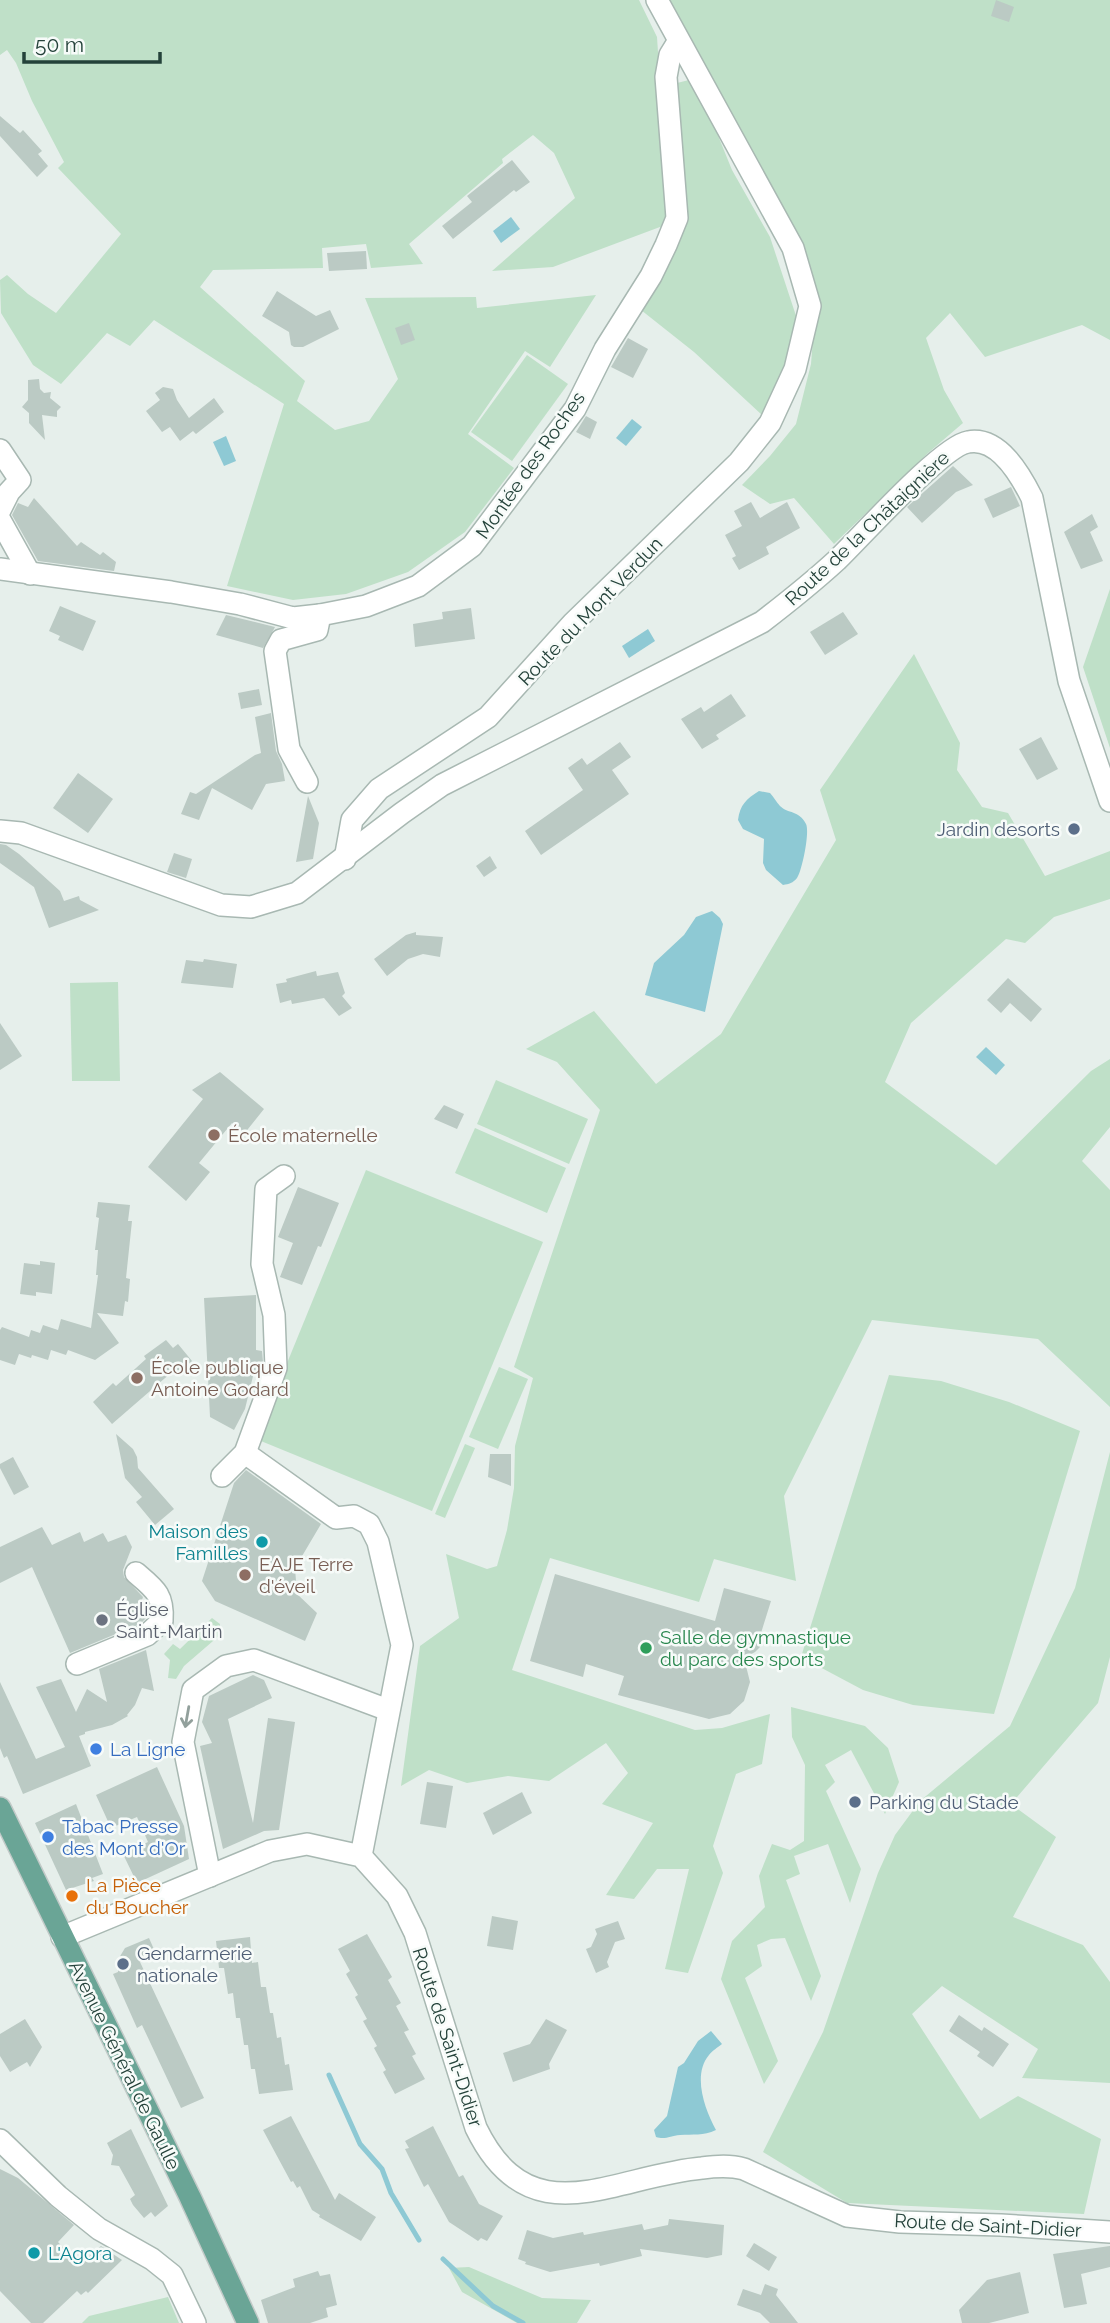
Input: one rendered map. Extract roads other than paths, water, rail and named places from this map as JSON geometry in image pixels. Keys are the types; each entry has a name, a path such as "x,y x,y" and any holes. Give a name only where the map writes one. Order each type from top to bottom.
{"main road":[{"name":"Avenue Général de Gaulle","path":"0,1808 190,2197 248,2323"}],"street":[{"name":"Route du Mont Verdun","path":"345,859 352,820 379,789 488,716 573,623 740,462 770,423 795,369 810,306 793,248 657,0"},
{"name":"Montée des Roches","path":"0,569 171,592 240,604 293,618 366,606 418,586 472,546 575,409 605,349 652,276 677,218 666,78 670,55 678,42"},
{"name":"Route de la Châtaignière","path":"345,859 442,785 762,622 838,559 942,456 968,442 978,442 1000,451 1018,471 1032,498 1069,681 1110,801"},
{"path":"0,450 20,480 9,492 0,510"},
{"path":"0,520 30,573"},
{"path":"307,782 289,749 275,651 281,640 317,630 320,615"},
{"path":"0,831 21,834 221,905 251,907 297,893 345,859"},
{"path":"222,1476 245,1453 276,1368 274,1315 262,1265 264,1212 266,1189 284,1176"},
{"path":"62,1937 270,1851 307,1844 361,1856 402,1645 378,1542 369,1524 355,1516 336,1518 245,1453"},
{"path":"77,1664 147,1634 162,1621 163,1604 154,1588 136,1573"},
{"path":"210,1876 183,1742 193,1690 226,1666 254,1660 388,1710"},
{"name":"Route de Saint-Didier","path":"361,1856 397,1896 415,1933 476,2128 486,2150 505,2172 527,2187 559,2195 580,2193 681,2170 730,2165 847,2216 900,2222 1110,2232"},
{"path":"0,2140 58,2196 99,2230 152,2259 172,2275 195,2323"}],"water":[{"path":"511,217 520,229 501,243 493,231"},
{"path":"632,419 642,427 626,446 616,438"},
{"path":"226,436 236,461 224,466 213,442"},
{"path":"648,629 655,641 629,658 622,646"},
{"path":"759,791 770,793 780,806 800,816 806,824 806,843 801,868 797,878 789,884 783,885 766,870 763,863 764,839 743,829 738,820 744,803"},
{"path":"712,911 723,924 705,1012 645,995 654,963 684,935 696,917"},
{"path":"986,1047 1005,1065 996,1075 976,1057"},
{"path":"711,2031 722,2044 704,2063 701,2082 704,2103 716,2130 702,2134 656,2137 654,2130 667,2116 678,2067 684,2063 698,2041"}],"waterway":[{"path":"329,2075 360,2144 382,2169 391,2193 419,2240"},
{"path":"443,2259 493,2306 523,2323"}],"place":[{"name":"Jardin desorts","path":"1074,829"},
{"name":"École maternelle","path":"214,1135"},
{"name":"École publique Antoine Godard","path":"137,1378"},
{"name":"Maison des Familles","path":"262,1542"},
{"name":"EAJE Terre d'éveil","path":"245,1575"},
{"name":"Église Saint-Martin","path":"102,1620"},
{"name":"Salle de gymnastique du parc des sports","path":"646,1648"},
{"name":"La Ligne","path":"96,1749"},
{"name":"Parking du Stade","path":"855,1802"},
{"name":"Tabac Presse des Mont d'Or","path":"48,1837"},
{"name":"La Pièce du Boucher","path":"72,1896"},
{"name":"Gendarmerie nationale","path":"123,1964"},
{"name":"L'Agora","path":"34,2253"}]}
